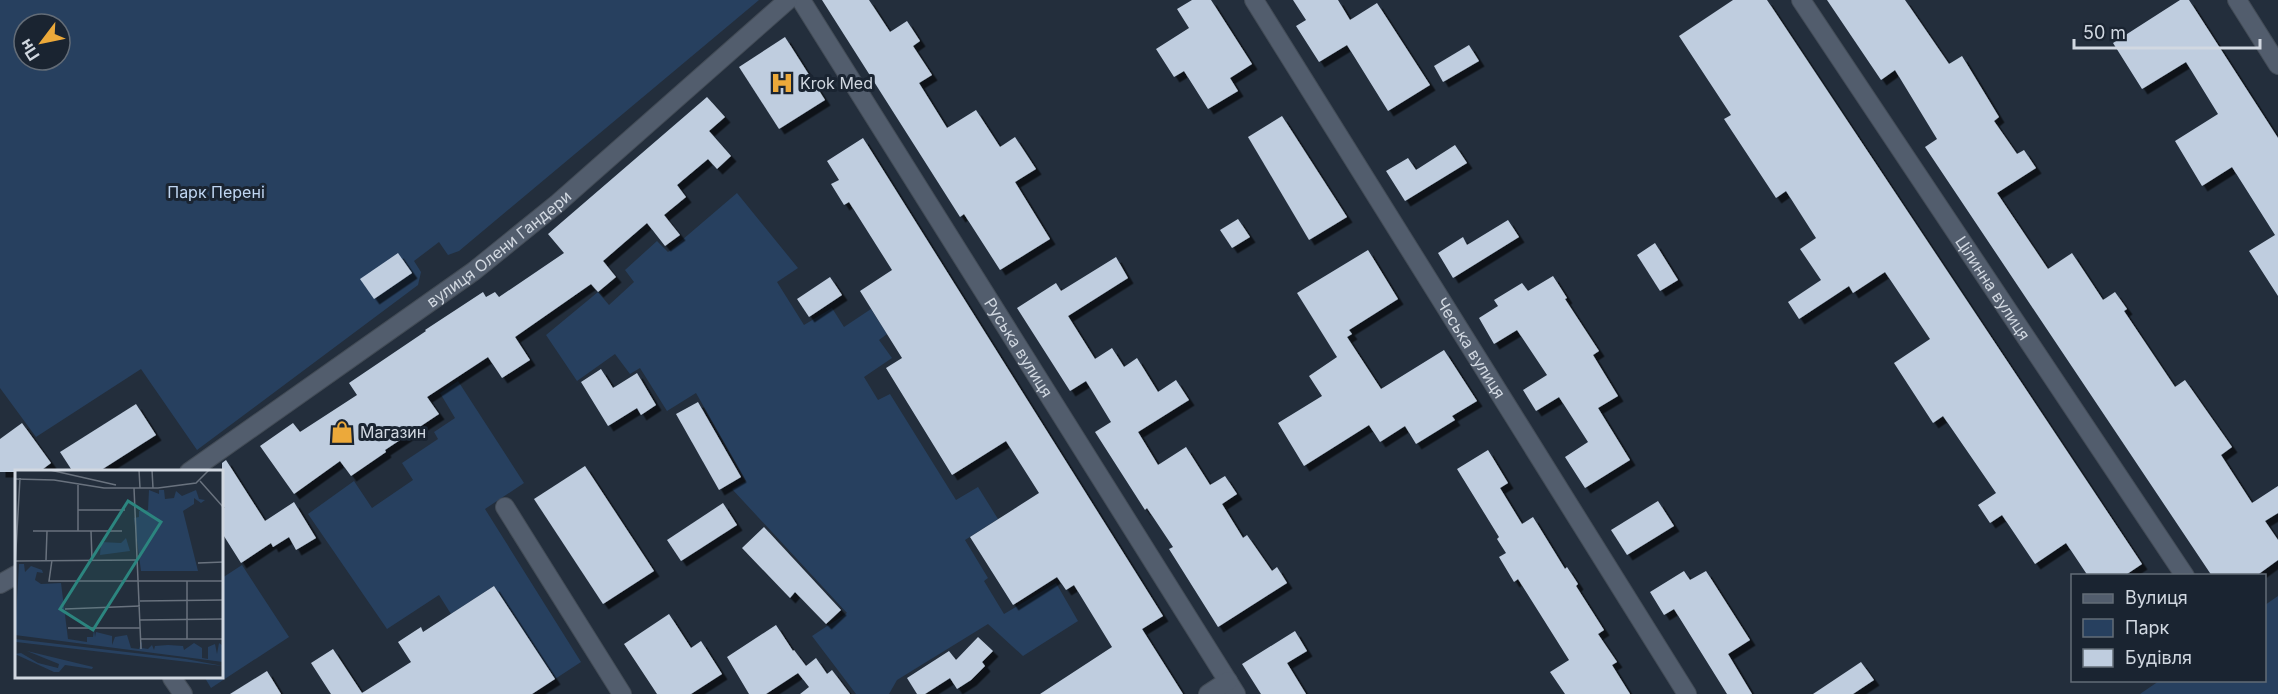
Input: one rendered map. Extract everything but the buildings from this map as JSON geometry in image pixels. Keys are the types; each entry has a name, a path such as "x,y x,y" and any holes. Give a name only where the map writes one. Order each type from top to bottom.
{"street":[{"name":"вулиця Олени Гандери","path":"192,470 474,272 558,203 788,0"},
{"name":"Руська вулиця","path":"801,0 1232,687"},
{"name":"Чеська вулиця","path":"1254,0 1687,694"},
{"name":"Цілинна вулиця","path":"1801,0 2184,574"},
{"path":"2237,0 2278,65"},
{"path":"505,507 622,694"},
{"path":"0,584 15,576"},
{"path":"173,679 183,694"},
{"path":"1208,694 1232,687"}],"green space":[{"name":"Парк Перені","path":"0,0 759,0 459,251 448,255 439,242 414,261 421,272 418,285 197,450 141,369 36,437 0,388"},
{"path":"737,193 798,268 777,282 804,325 832,308 844,327 871,309 887,334 879,340 892,358 864,377 878,400 890,394 956,500 978,487 998,519 965,540 988,578 984,581 1004,614 1056,583 1078,621 1023,656 988,624 897,680 889,694 856,694 812,636 847,613 732,489 746,481 696,393 667,411 640,368 630,374 615,354 577,381 546,335 598,292 609,305 634,282 625,270 657,241 668,252"},
{"path":"458,381 524,483 485,509 581,662 555,679 494,586 451,614 439,595 387,629 308,514 354,481 372,508 413,480 402,463 438,439 434,432 455,418 440,393"},
{"path":"242,565 289,637 211,688 206,679 224,679 224,577"},
{"path":"2278,596 2278,694 2140,694 2158,682 2266,682 2266,604"}],"place":[{"name":"Krok Med","path":"782,83"},
{"name":"Магазин","path":"342,432"}]}
